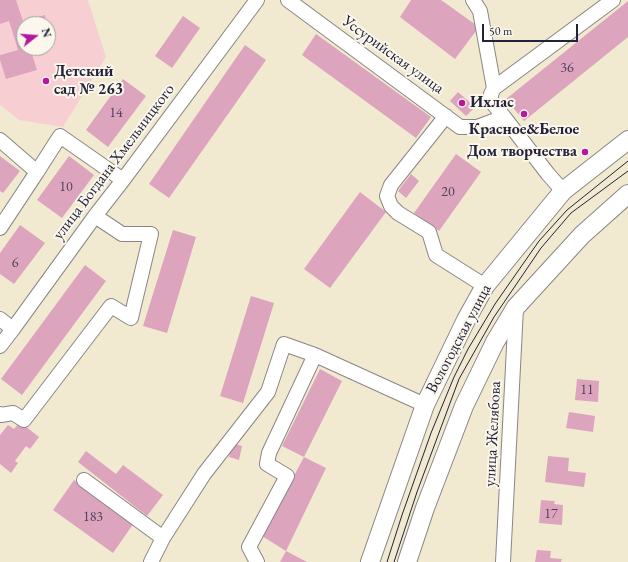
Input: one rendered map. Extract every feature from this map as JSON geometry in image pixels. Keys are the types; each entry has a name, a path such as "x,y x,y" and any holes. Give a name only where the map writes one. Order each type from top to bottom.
{"main road":[{"name":"Вологодская улица","path":"370,562 425,405 466,320 485,286 563,191 628,140"},
{"name":"Вологодская улица","path":"407,562 425,508 464,406 495,342 516,308 582,235 628,194"}],"street":[{"name":"улица Богдана Хмельницкого","path":"0,346 95,216 257,0"},
{"name":"Уссурийская улица","path":"288,0 460,127 477,127 504,117"},
{"path":"473,0 480,11 494,88"},
{"path":"563,191 491,102 491,94 494,88 613,0"},
{"path":"446,116 391,185 388,196 391,206 394,209 429,232 436,255 485,286"},
{"path":"0,228 60,136 123,180"},
{"path":"0,140 37,172"},
{"path":"0,414 13,413 24,420 111,306 131,318 152,234 122,234 95,216"},
{"name":"улица Желябова","path":"503,562 516,308"},
{"path":"0,319 13,330"},
{"path":"151,562 163,538 204,474 268,392 284,344 314,355 425,405"},
{"path":"257,562 249,547 287,476 267,464 269,453 314,355"},
{"path":"84,480 163,538"}],"shaded area":[{"name":"Детский сад № 263","path":"0,0 88,0 106,57 63,127 19,120 0,105"}],"building":[{"path":"0,0 16,0 21,16 16,16 16,44 9,21 0,24"},
{"path":"411,0 441,0 479,27 455,59 400,17"},
{"path":"628,1 628,37 524,121 506,99"},
{"path":"183,16 200,28 172,68 155,56"},
{"path":"316,34 431,117 416,138 302,55"},
{"path":"245,45 266,60 169,198 149,184"},
{"path":"16,51 16,56 33,56 37,70 6,79 0,60 0,55"},
{"path":"123,79 146,96 108,147 86,130"},
{"path":"458,92 475,107 466,116 450,101"},
{"path":"456,154 481,172 439,231 414,213"},
{"path":"0,156 20,171 3,193 0,191"},
{"path":"69,156 94,175 62,218 37,200"},
{"path":"411,174 419,181 406,198 398,191"},
{"path":"360,192 386,212 330,288 304,269"},
{"path":"20,225 45,243 14,284 0,274 0,253"},
{"path":"173,230 196,237 167,333 143,326"},
{"path":"85,265 106,281 22,395 1,379"},
{"path":"251,296 274,303 243,403 220,396"},
{"path":"320,369 342,381 304,457 282,446"},
{"path":"577,379 599,381 598,402 575,400"},
{"path":"569,412 595,416 593,432 566,428"},
{"path":"20,422 39,437 30,449 26,446 15,461 18,463 11,473 0,464 0,435 8,425 14,429"},
{"path":"233,443 242,446 239,460 229,457"},
{"path":"86,451 116,474 123,465 163,495 147,516 78,462"},
{"path":"548,456 569,458 568,471 586,473 584,487 545,482"},
{"path":"304,457 326,468 286,551 262,536"},
{"path":"74,480 134,523 113,553 53,510"},
{"path":"541,500 555,501 554,504 563,505 562,525 539,523"},
{"path":"537,550 551,551 550,558 562,559 561,562 535,562"},
{"path":"286,551 307,562 280,562"}],"tram line":[{"path":"387,562 431,433 454,377 468,349 495,304 539,241 567,210 628,161"},
{"path":"394,562 417,492 459,379 494,317 541,248 571,213 628,171"}],"place":[{"name":"Детский сад № 263","path":"46,81"},
{"name":"Ихлас","path":"462,103"},
{"name":"Красное&Белое","path":"524,114"},
{"name":"Дом творчества","path":"585,152"}]}
